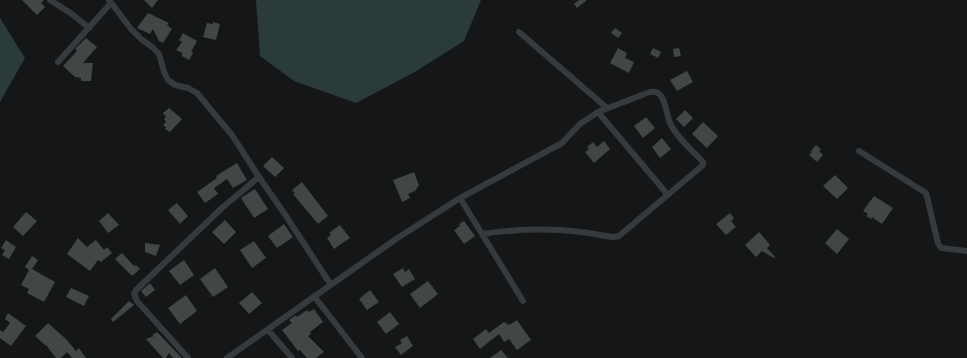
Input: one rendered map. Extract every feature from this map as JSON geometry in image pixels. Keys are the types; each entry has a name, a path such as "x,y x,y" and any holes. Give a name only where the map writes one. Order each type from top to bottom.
{"street":[{"path":"50,0 72,14 88,28"},
{"path":"58,62 110,2 131,29 159,54 168,80 175,85 188,88 197,93 232,135 331,285"},
{"path":"519,32 607,108"},
{"path":"227,358 396,239 460,198 562,143 580,124 607,108 646,93 659,93 663,98 674,130 703,164 620,236 614,237 544,229 506,230 482,234"},
{"path":"598,112 668,195"},
{"path":"859,151 926,193 938,243 941,248 967,252"},
{"path":"188,358 137,301 134,294 136,290 223,207 259,177"},
{"path":"460,198 523,302"},
{"path":"314,296 362,358"},
{"path":"268,330 292,358"}],"shaded area":[{"path":"256,0 481,0 464,41 413,73 356,103 294,81 260,56"},
{"path":"0,18 25,58 0,102"}],"building":[{"path":"22,0 44,0 41,3 45,7 37,15"},
{"path":"144,0 158,0 152,8"},
{"path":"579,0 587,0 577,8 574,4"},
{"path":"148,13 169,23 167,25 172,29 163,43 159,41 153,29 150,34 137,28"},
{"path":"213,22 220,24 216,40 203,37 207,23 213,24"},
{"path":"615,28 622,33 618,38 611,33"},
{"path":"183,33 197,41 191,52 193,53 189,60 182,56 182,53 176,50 182,42 179,40"},
{"path":"86,38 97,47 83,63 93,63 91,81 81,81 81,78 75,77 63,66 77,51 75,49"},
{"path":"618,48 627,53 625,58 634,62 629,73 610,63"},
{"path":"653,48 661,52 658,58 650,54"},
{"path":"679,48 681,56 674,57 673,49"},
{"path":"687,71 693,82 677,91 670,80"},
{"path":"169,108 182,119 170,132 165,129 166,127 163,125 166,122 164,119 166,117 163,113"},
{"path":"685,110 693,118 684,127 676,119"},
{"path":"646,117 655,128 643,138 634,126"},
{"path":"703,122 718,136 707,148 692,134"},
{"path":"662,138 671,149 660,158 652,147"},
{"path":"604,141 610,149 594,163 585,152 589,149 587,147 593,142 597,147"},
{"path":"816,145 821,149 819,151 823,155 817,162 809,155"},
{"path":"272,157 284,168 275,177 263,166"},
{"path":"237,163 247,180 233,188 227,179 214,188 218,194 205,203 197,192 217,178 216,176"},
{"path":"414,172 419,185 415,191 408,194 410,198 402,202 393,180"},
{"path":"835,175 848,188 837,199 823,186"},
{"path":"302,182 328,216 318,224 293,194 295,193 292,190"},
{"path":"255,189 268,209 254,218 241,198"},
{"path":"874,196 893,208 882,224 872,217 871,219 866,216 868,214 863,211"},
{"path":"177,203 188,216 180,224 168,210"},
{"path":"26,212 37,221 23,236 13,227"},
{"path":"108,213 119,225 108,233 99,221"},
{"path":"730,213 734,218 731,221 736,227 726,235 716,224"},
{"path":"225,220 236,232 224,244 212,232"},
{"path":"464,221 475,236 464,244 454,230"},
{"path":"284,224 293,237 277,248 268,236"},
{"path":"340,225 350,238 334,249 327,238 331,235 329,233"},
{"path":"837,229 849,239 837,254 825,243"},
{"path":"759,232 770,245 767,248 775,257 774,258 762,251 756,257 745,245"},
{"path":"78,238 87,247 96,240 104,250 107,247 112,253 101,262 98,260 90,271 67,254"},
{"path":"6,240 16,247 9,259 2,255 5,250 1,248"},
{"path":"254,241 266,258 252,268 240,250"},
{"path":"145,243 160,245 156,256 145,252"},
{"path":"122,253 134,266 136,265 140,269 132,276 115,259"},
{"path":"32,256 38,260 32,269 55,282 44,302 27,293 29,289 21,285 29,270 25,267"},
{"path":"184,260 194,275 180,285 169,271"},
{"path":"215,268 228,287 213,297 200,279"},
{"path":"403,268 405,272 409,269 415,279 402,287 393,274"},
{"path":"428,281 438,294 420,308 410,294"},
{"path":"150,283 155,290 146,297 141,291"},
{"path":"71,288 89,296 84,306 66,297"},
{"path":"370,290 379,302 367,310 359,299"},
{"path":"252,292 262,303 249,314 239,303"},
{"path":"186,295 197,311 180,324 168,308"},
{"path":"129,301 134,305 113,322 111,319"},
{"path":"314,309 323,322 310,332 311,334 308,336 324,352 316,358 307,358 300,350 298,351 282,330 292,323 289,320 296,315 297,317 307,310 309,312"},
{"path":"390,312 399,324 386,334 377,322"},
{"path":"8,313 26,326 11,346 0,338 0,330 3,332 10,323 5,319"},
{"path":"517,320 531,340 517,350 509,339 504,342 499,334 480,349 473,339 486,329 489,333 504,322 509,325"},
{"path":"48,323 67,340 76,351 79,348 86,358 72,358 67,352 61,358 56,358 46,345 35,336"},
{"path":"157,332 182,358 173,358 169,353 166,358 163,358 146,339 154,336 152,335"},
{"path":"407,336 413,346 401,355 395,347 402,343 400,340"},
{"path":"501,350 508,358 490,358"}]}
